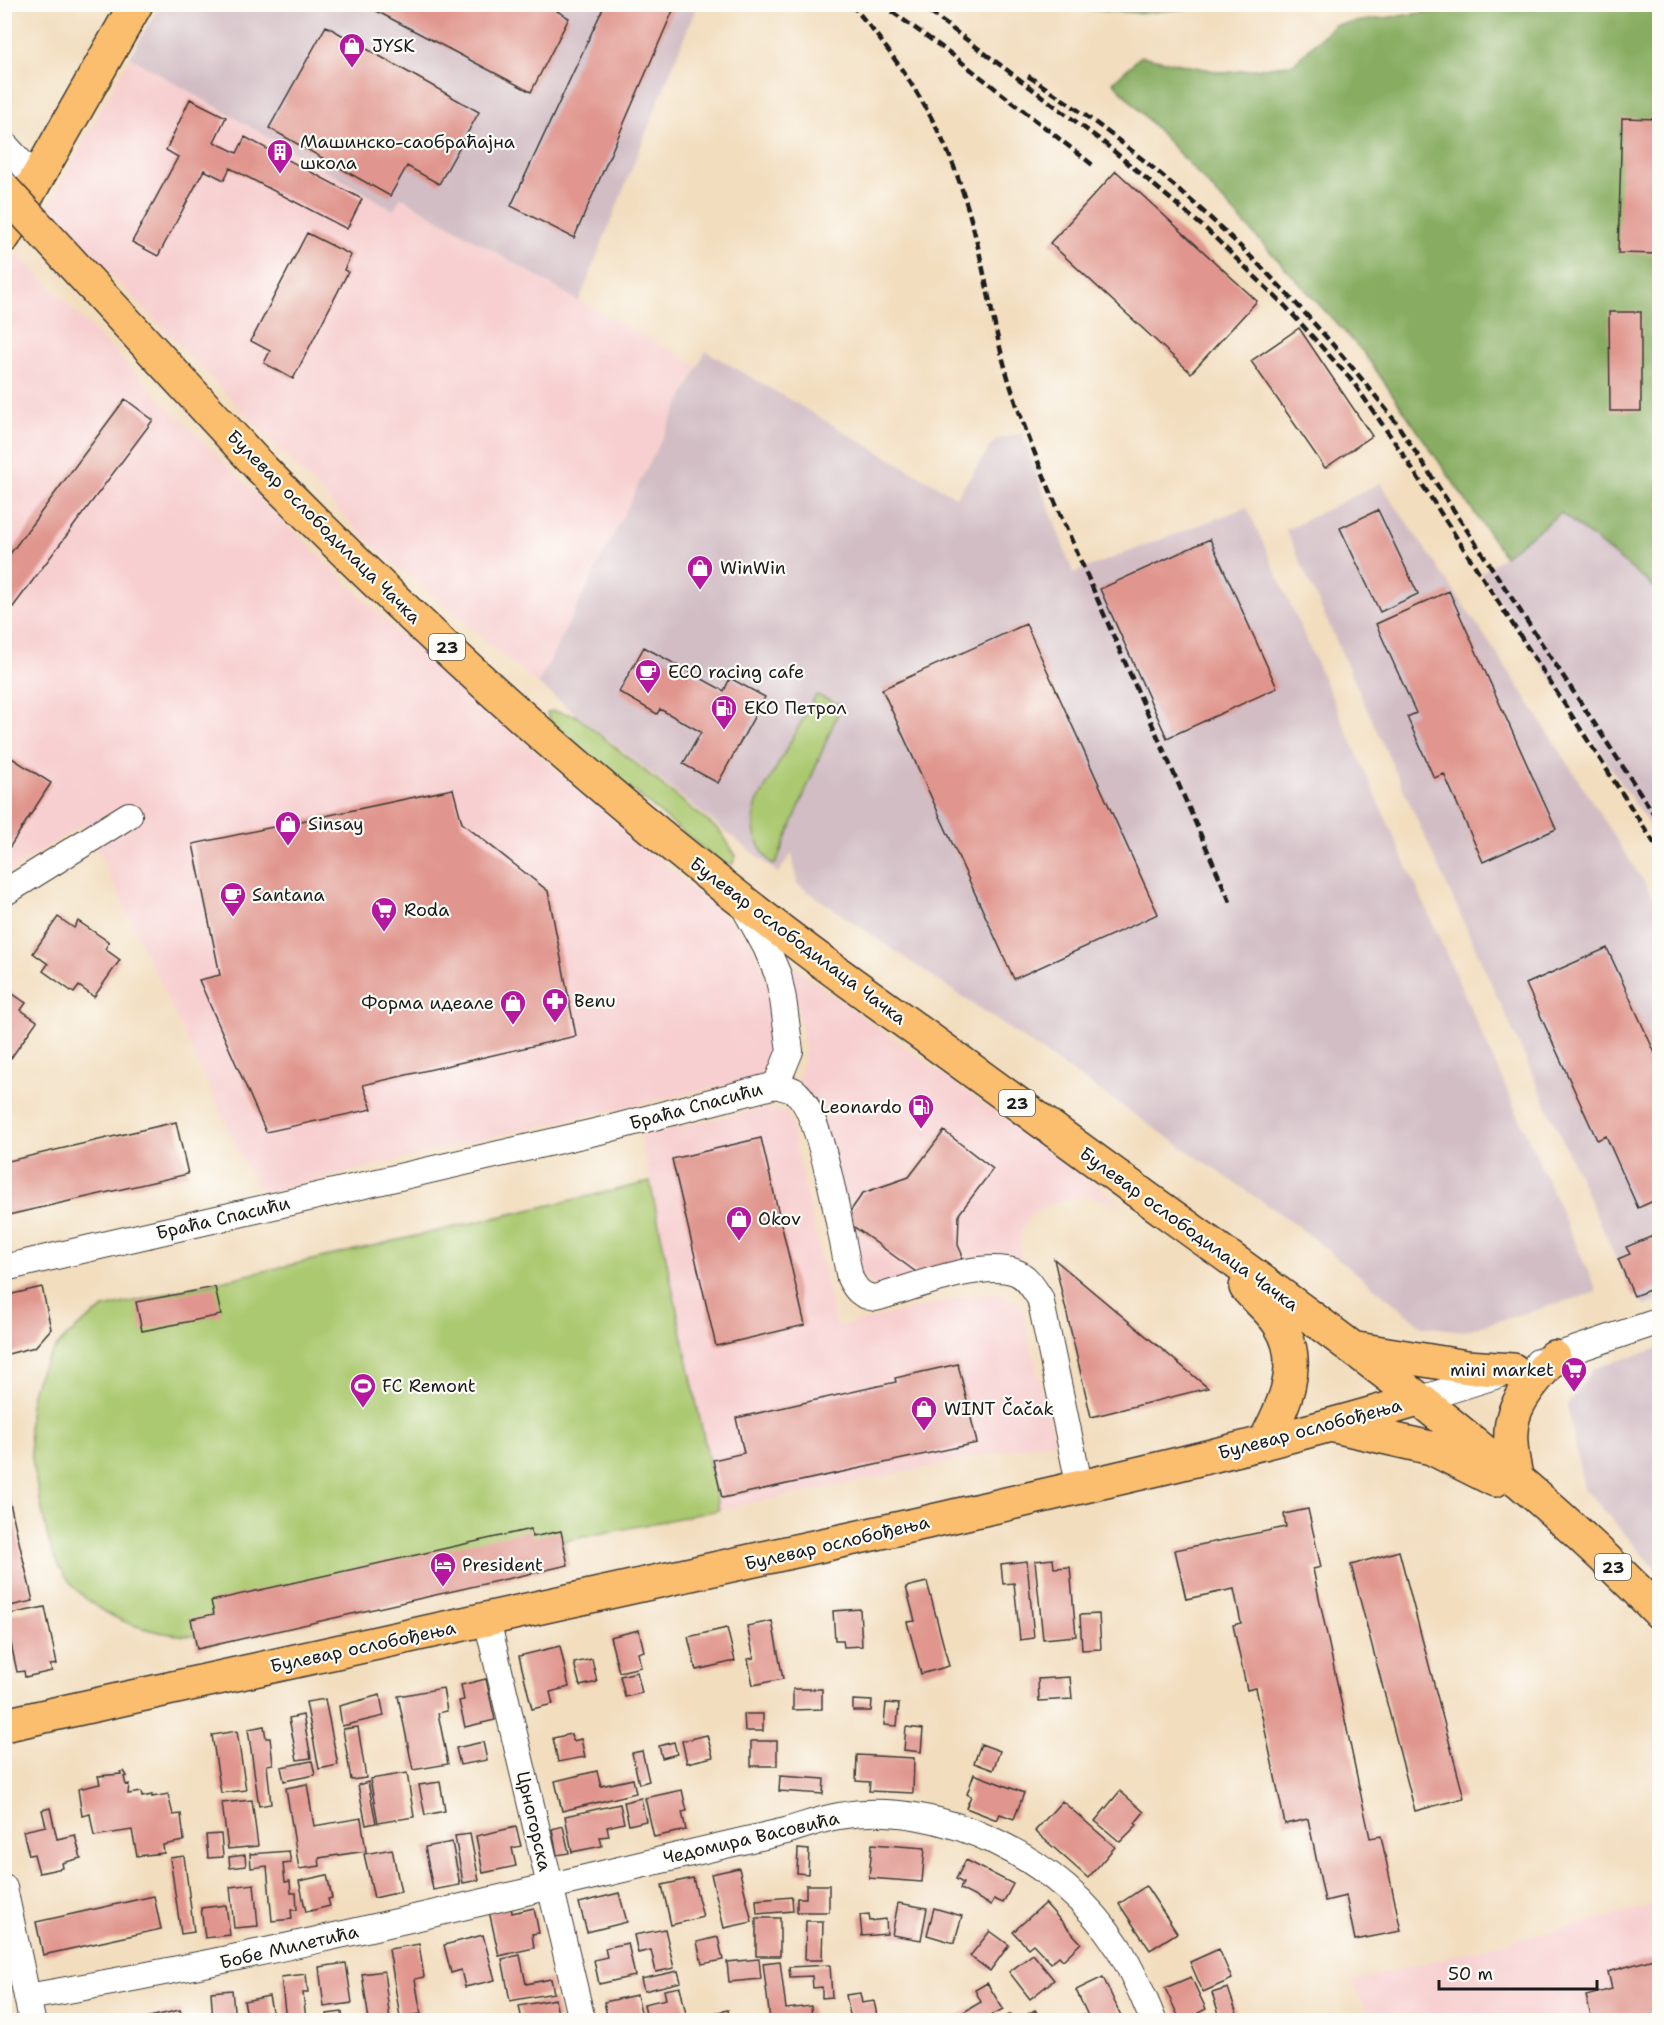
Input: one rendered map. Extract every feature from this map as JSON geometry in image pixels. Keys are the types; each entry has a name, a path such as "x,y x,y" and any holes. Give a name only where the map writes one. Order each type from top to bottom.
{"main road":[{"path":"4,236 38,181 136,4"},
{"name":"Булевар ослободилаца Чачка","path":"4,190 261,468 394,599 675,849 870,998 1354,1349 1526,1488 1629,1581 1659,1613"},
{"path":"1226,1255 1239,1277 1282,1327 1288,1343 1291,1362 1288,1392 1264,1443"},
{"path":"1354,1349 1467,1367 1513,1370"},
{"path":"1526,1488 1510,1443 1513,1413 1525,1390 1554,1357"},
{"name":"Булевар ослобођења","path":"4,1725 1080,1488 1333,1426 1418,1400"},
{"path":"1333,1426 1431,1448 1486,1477 1526,1488"}],"street":[{"path":"4,144 38,181"},
{"path":"4,893 129,815"},
{"path":"737,896 766,947 778,975 783,999 790,1051 776,1085"},
{"name":"Браћа Спасићи","path":"4,1268 608,1129 776,1085 794,1090 805,1104 817,1130 850,1278 860,1293 875,1298 985,1267 1016,1272 1029,1281 1040,1298 1080,1488"},
{"name":"Булевар ослобођења","path":"1418,1400 1659,1321"},
{"name":"Црногорска","path":"487,1620 582,2020"},
{"name":"Чедомира Васовића","path":"549,1886 786,1831 839,1816 882,1813 923,1818 972,1832 1008,1846 1048,1874 1079,1901 1117,1945 1140,1987 1154,2020"},
{"name":"Бобе Милетића","path":"29,2009 162,1975 549,1886"},
{"path":"4,1888 29,2009"}],"shaded area":[{"path":"159,5 697,5 579,301 401,197 394,210 130,57"},
{"path":"130,57 393,210 400,197 579,301 698,365 538,684 374,547 47,208"},
{"path":"18,254 215,454 392,627 750,938 767,983 781,1036 779,1059 766,1076 457,1145 263,1194 250,1175 85,823 5,874 4,276"},
{"path":"706,351 956,497 995,440 1022,433 1073,573 1247,507 1597,1292 1464,1331 1422,1326 1295,1224 797,884 792,853 778,873 538,684"},
{"path":"1380,483 1510,673 1659,906 1659,1301 1646,1306 1631,1292 1286,530"},
{"path":"1561,513 1659,591 1659,840 1481,573"},
{"name":"Leonardo","path":"786,961 1122,1204 1088,1196 1057,1202 1032,1212 1020,1232 1020,1263 878,1288 860,1273 798,1081 806,1049"},
{"path":"770,1107 789,1115 836,1327 990,1291 1020,1303 1055,1441 719,1510 641,1135"},
{"path":"1660,1348 1659,1573 1584,1488 1567,1405 1594,1368"},
{"path":"1659,1904 1659,2020 1371,2020 1352,1981"}],"green space":[{"path":"1095,5 1225,5 1141,13 1091,10"},
{"path":"1455,5 1659,5 1659,591 1561,513 1504,556 1364,353 1113,82 1141,56 1225,73 1293,64 1334,25 1442,10"},
{"path":"816,695 841,705 776,863 773,865 758,844 754,828 757,803"},
{"path":"552,711 575,715 721,832 736,856 733,864 718,861 550,722 547,713"},
{"name":"FC Remont","path":"650,1182 719,1510 564,1541 568,1565 194,1636 153,1631 132,1625 95,1606 66,1577 52,1551 46,1528 33,1465 29,1437 29,1412 33,1389 42,1368 56,1348 77,1328 104,1308"}],"building":[{"path":"363,4 560,4 557,11 569,18 531,92"},
{"path":"605,4 675,6 574,238 511,206"},
{"name":"JYSK","path":"326,26 479,112 439,184 407,166 390,196 269,128"},
{"name":"Машинско-саобраћајна школа","path":"190,99 226,117 214,142 237,153 245,137 362,199 347,229 230,168 224,180 204,170 158,256 132,242 178,157 166,150"},
{"path":"1622,118 1660,119 1660,254 1618,253"},
{"path":"1116,171 1257,301 1191,373 1050,243"},
{"path":"307,233 351,255 344,270 348,272 293,379 264,363 270,351 251,341"},
{"path":"1609,312 1641,312 1641,411 1610,411"},
{"path":"1299,328 1372,436 1325,468 1251,361"},
{"path":"125,399 153,420 4,619 4,562"},
{"path":"1378,510 1418,594 1380,612 1340,528"},
{"path":"1210,539 1277,688 1167,738 1100,589"},
{"path":"1449,591 1556,829 1483,862 1444,774 1434,778 1407,717 1416,713 1376,624"},
{"path":"1026,624 1158,914 1014,979 882,689"},
{"path":"644,647 724,691 730,678 765,697 718,783 683,764 701,732 660,709 657,714 619,692"},
{"path":"4,753 51,783 4,856"},
{"name":"Roda","path":"453,789 462,823 548,891 576,1036 363,1085 372,1109 266,1132 199,980 220,975 193,844"},
{"path":"58,917 74,928 78,921 109,942 105,949 120,960 94,997 79,986 74,993 43,971 48,964 33,953"},
{"path":"1607,948 1660,1064 1660,1198 1638,1208 1606,1136 1597,1140 1526,984"},
{"path":"4,988 26,1003 21,1010 37,1021 11,1058 4,1053"},
{"path":"176,1122 188,1174 4,1216 4,1162"},
{"path":"944,1131 993,1169 959,1214 958,1245 962,1254 960,1266 923,1277 853,1226 849,1213 863,1193 909,1177"},
{"name":"Okov","path":"761,1138 805,1325 716,1346 672,1159"},
{"path":"1660,1233 1660,1286 1634,1296 1618,1259 1630,1254 1626,1247"},
{"path":"1054,1259 1208,1388 1091,1417"},
{"path":"42,1287 51,1329 35,1347 4,1355 4,1296"},
{"path":"215,1287 221,1315 142,1331 136,1302"},
{"path":"958,1364 977,1443 722,1498 713,1460 744,1453 736,1418 896,1382 895,1378"},
{"path":"4,1478 33,1601 5,1607 4,1603"},
{"path":"1308,1509 1321,1567 1313,1569 1370,1838 1381,1836 1401,1931 1355,1940 1346,1896 1325,1901 1308,1819 1285,1824 1256,1688 1247,1690 1233,1625 1241,1623 1234,1589 1186,1599 1175,1550 1286,1527 1284,1514"},
{"path":"531,1529 532,1537 561,1531 568,1565 197,1649 191,1619 214,1614 211,1601"},
{"path":"1399,1551 1464,1798 1415,1811 1351,1565"},
{"path":"1053,1559 1054,1568 1070,1567 1076,1636 1043,1639 1035,1561"},
{"path":"1027,1561 1034,1638 1020,1640 1014,1583 1003,1584 1001,1564"},
{"path":"927,1582 949,1666 921,1674 907,1622 915,1621 906,1587"},
{"path":"45,1607 57,1664 50,1665 52,1671 25,1677 24,1671 17,1672 5,1615"},
{"path":"860,1609 862,1646 844,1647 843,1640 835,1640 833,1611"},
{"path":"1099,1614 1101,1649 1082,1650 1080,1615"},
{"path":"772,1621 783,1679 753,1685 748,1659 754,1658 747,1626"},
{"path":"727,1628 735,1661 696,1670 688,1637"},
{"path":"639,1630 644,1651 638,1653 641,1667 619,1672 610,1637"},
{"path":"560,1646 569,1687 550,1692 553,1704 532,1709 519,1656"},
{"path":"592,1659 597,1682 580,1686 574,1663"},
{"path":"637,1672 642,1693 625,1697 620,1676"},
{"path":"1070,1677 1072,1699 1039,1701 1038,1679"},
{"path":"486,1679 495,1720 465,1727 459,1701 464,1700 461,1685"},
{"path":"443,1688 447,1711 438,1713 448,1764 413,1770 398,1696"},
{"path":"793,1689 822,1689 822,1709 793,1710"},
{"path":"380,1695 384,1716 342,1726 339,1706"},
{"path":"325,1699 338,1765 319,1769 306,1702"},
{"path":"853,1700 872,1701 871,1711 853,1711"},
{"path":"886,1703 899,1704 897,1726 884,1725"},
{"path":"744,1714 763,1714 763,1731 745,1731"},
{"path":"303,1715 311,1758 297,1760 289,1718"},
{"path":"264,1726 266,1738 270,1738 273,1764 267,1765 271,1804 259,1806 248,1729"},
{"path":"358,1727 366,1778 351,1780 343,1729"},
{"path":"906,1727 923,1729 921,1752 904,1750"},
{"path":"237,1731 246,1790 221,1793 212,1735"},
{"path":"571,1734 573,1741 581,1739 585,1757 558,1762 553,1738"},
{"path":"707,1735 713,1757 687,1763 682,1741"},
{"path":"751,1741 777,1741 777,1766 751,1766"},
{"path":"483,1742 487,1760 460,1765 456,1748"},
{"path":"674,1742 677,1754 662,1758 659,1746"},
{"path":"981,1744 1000,1751 993,1770 974,1763"},
{"path":"642,1751 649,1781 639,1784 632,1753"},
{"path":"857,1755 914,1758 913,1793 869,1791 870,1782 856,1781"},
{"path":"312,1761 315,1775 284,1781 281,1767"},
{"path":"124,1771 127,1776 124,1777 126,1785 129,1784 128,1794 141,1792 142,1797 152,1795 152,1797 168,1794 173,1815 181,1814 184,1841 163,1845 164,1853 137,1856 132,1830 94,1836 90,1814 82,1816 78,1789 100,1784 98,1776 121,1774 120,1772"},
{"path":"597,1771 601,1786 633,1779 636,1793 562,1811 555,1781"},
{"path":"407,1773 414,1817 378,1823 370,1779"},
{"path":"974,1774 1024,1793 1014,1819 1000,1814 997,1820 966,1808 971,1796 967,1794"},
{"path":"780,1776 824,1779 823,1794 779,1791"},
{"path":"368,1782 376,1823 366,1825 358,1785"},
{"path":"440,1782 445,1811 425,1815 419,1785"},
{"path":"307,1784 314,1826 361,1818 366,1851 319,1858 320,1866 299,1869 286,1788"},
{"path":"682,1790 687,1811 682,1812 686,1830 654,1837 645,1798"},
{"path":"1120,1791 1144,1812 1135,1823 1137,1825 1120,1842 1095,1821"},
{"path":"641,1798 646,1821 629,1825 624,1802"},
{"path":"252,1800 258,1846 228,1849 222,1803"},
{"path":"1062,1801 1115,1847 1088,1878 1035,1831"},
{"path":"620,1804 624,1823 607,1827 609,1836 600,1837 602,1846 572,1852 565,1816"},
{"path":"50,1808 57,1839 75,1835 81,1858 62,1863 63,1868 39,1873 34,1854 29,1855 23,1831 46,1826 42,1810"},
{"path":"563,1826 569,1853 557,1855 552,1829"},
{"path":"516,1827 521,1846 512,1848 516,1866 483,1873 476,1836"},
{"path":"221,1834 223,1857 208,1858 206,1835"},
{"path":"470,1834 479,1880 463,1883 455,1836"},
{"path":"452,1842 460,1885 433,1890 425,1847"},
{"path":"872,1844 925,1848 922,1882 869,1878"},
{"path":"392,1849 401,1892 374,1898 364,1854"},
{"path":"798,1849 809,1850 808,1874 797,1873"},
{"path":"289,1851 291,1863 283,1864 285,1882 290,1881 291,1893 296,1893 297,1910 291,1910 292,1919 272,1921 267,1866 251,1868 250,1854"},
{"path":"245,1855 246,1866 230,1868 229,1857"},
{"path":"184,1856 194,1932 181,1934 170,1858"},
{"path":"966,1860 1013,1884 1003,1903 994,1899 991,1905 960,1889 963,1883 956,1879"},
{"path":"739,1868 752,1922 724,1928 711,1874"},
{"path":"327,1875 332,1898 328,1899 330,1906 306,1912 299,1881"},
{"path":"693,1878 703,1917 671,1925 662,1885"},
{"path":"254,1884 258,1926 234,1928 230,1887"},
{"path":"806,1885 829,1885 829,1912 797,1912 797,1898 806,1898"},
{"path":"1146,1886 1177,1933 1150,1950 1119,1904"},
{"path":"619,1893 627,1922 587,1932 579,1903"},
{"path":"154,1896 161,1929 43,1955 36,1922"},
{"path":"792,1897 793,1911 757,1914 756,1900"},
{"path":"898,1903 927,1908 921,1940 892,1935"},
{"path":"1045,1903 1081,1943 1063,1960 1059,1956 1051,1963 1033,1944 1028,1948 1013,1932"},
{"path":"226,1905 230,1935 205,1938 201,1908"},
{"path":"511,1906 512,1913 534,1908 539,1933 532,1934 534,1948 499,1956 489,1911"},
{"path":"934,1908 962,1916 954,1943 927,1935"},
{"path":"869,1914 870,1921 886,1919 887,1934 862,1936 860,1915"},
{"path":"756,1918 780,1918 780,1956 756,1956"},
{"path":"806,1921 823,1921 822,1960 805,1960"},
{"path":"665,1929 674,1968 656,1972 651,1950 638,1953 634,1935"},
{"path":"990,1931 1009,1945 990,1971 970,1956"},
{"path":"483,1935 495,1980 465,1987 461,1970 451,1973 444,1945"},
{"path":"718,1937 723,1960 702,1964 697,1942"},
{"path":"628,1943 635,1976 599,1984 594,1960 607,1957 605,1948"},
{"path":"419,1944 424,1977 415,1979 421,2014 400,2017 389,1949"},
{"path":"1219,1949 1232,1979 1203,1992 1190,1962"},
{"path":"1033,1954 1054,1980 1030,1999 1009,1972"},
{"path":"520,1955 526,1984 551,1979 554,1993 510,2001 502,1959"},
{"path":"1660,1957 1660,2020 1592,2020 1586,1996 1612,1989 1608,1972"},
{"path":"759,1959 761,1979 729,1982 727,1962"},
{"path":"780,1961 786,2009 811,2006 812,2020 770,2020 763,1963"},
{"path":"346,1963 352,2003 324,2007 319,1967"},
{"path":"830,1965 832,1997 822,1998 822,1987 813,1988 812,1976 790,1977 789,1967"},
{"path":"384,1971 390,2020 369,2020 362,1974"},
{"path":"678,1971 681,1982 644,1991 641,1979"},
{"path":"306,1974 308,1993 303,1993 306,2020 286,2020 281,1977"},
{"path":"1103,1977 1123,2020 1090,2020 1076,1990"},
{"path":"1191,1977 1206,2009 1198,2013 1201,2020 1180,2020 1165,1988"},
{"path":"987,1983 1003,2009 982,2020 950,2020 981,2002 975,1990"},
{"path":"680,1987 686,2014 647,2020 644,2004 666,1999 664,1990"},
{"path":"1228,1988 1238,2017 1221,2020 1212,1993"},
{"path":"232,1990 235,2020 213,2020 211,1992"},
{"path":"860,1993 862,2003 874,2001 878,2020 851,2020 846,1995"},
{"path":"637,1995 643,2020 608,2020 604,2002"},
{"path":"269,1996 274,2020 248,2020 244,2001"},
{"path":"555,1999 559,2019 522,2020 519,2006"},
{"path":"180,2010 183,2020 137,2020"},
{"path":"728,2010 730,2020 695,2020 694,2017"},
{"path":"1035,2010 1042,2020 1025,2020 1023,2017"},
{"path":"342,2012 343,2020 328,2020 327,2014"},
{"path":"1011,2014 1014,2020 1000,2020"},
{"path":"1084,2015 1087,2020 1073,2020"}],"railway":[{"path":"851,4 903,72 945,145 972,222 997,336 1009,381 1028,436 1061,517 1231,904"},
{"path":"881,4 950,53 1094,166"},
{"path":"919,4 1103,142 1207,230 1286,307 1353,382 1398,447 1660,852"},
{"path":"1028,76 1131,150 1180,191 1271,278 1356,372 1395,421 1660,823"}],"place":[{"name":"JYSK","path":"352,69"},
{"name":"Машинско-саобраћајна школа","path":"280,175"},
{"name":"WinWin","path":"700,591"},
{"name":"ECO racing cafe","path":"648,695"},
{"name":"ЕКО Петрол","path":"724,731"},
{"name":"Sinsay","path":"288,847"},
{"name":"Santana","path":"233,918"},
{"name":"Roda","path":"384,933"},
{"name":"Benu","path":"555,1024"},
{"name":"Форма идеале","path":"513,1026"},
{"name":"Leonardo","path":"921,1130"},
{"name":"Okov","path":"739,1242"},
{"name":"mini market","path":"1574,1393"},
{"name":"FC Remont","path":"363,1409"},
{"name":"WINT Čačak","path":"924,1432"},
{"name":"President","path":"443,1588"}]}
